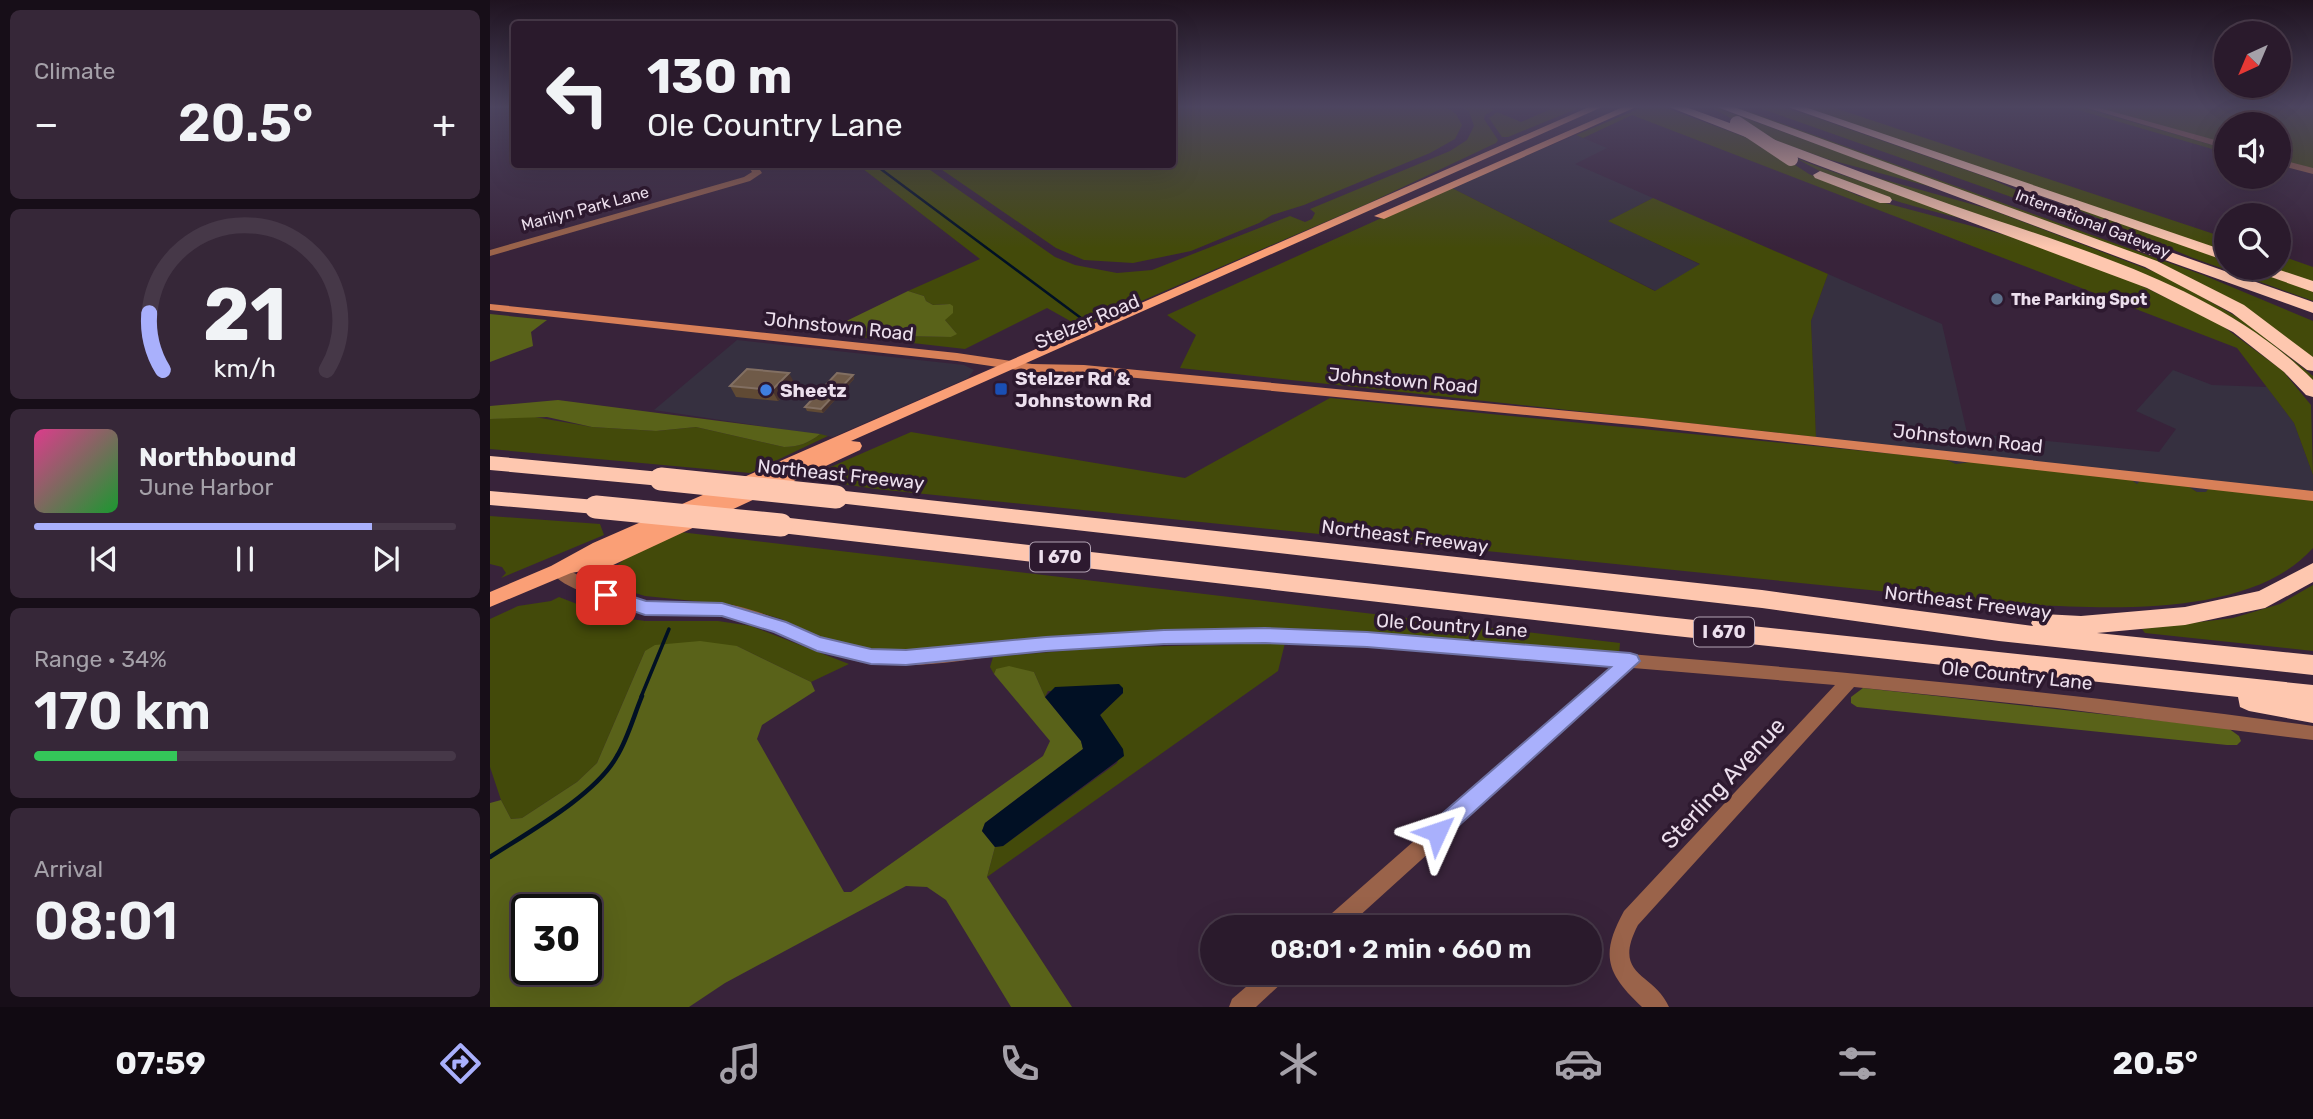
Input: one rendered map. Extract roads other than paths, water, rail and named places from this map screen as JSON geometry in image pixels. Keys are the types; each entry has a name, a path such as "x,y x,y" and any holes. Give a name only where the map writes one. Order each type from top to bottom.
{"highway":[{"name":"International Gateway","path":"1852,154 2151,264 2198,286 2263,326 2313,366"},
{"name":"International Gateway","path":"1880,154 2313,307"},
{"path":"1930,154 2214,252"},
{"path":"1793,155 2020,215"},
{"path":"1793,155 2092,260 2209,310 2284,360 2313,391"},
{"path":"1982,172 2185,259 2313,307"},
{"path":"2000,197 2212,276 2313,318"},
{"path":"2291,279 2313,287"},
{"name":"Northeast Freeway","path":"490,463 836,497 1762,600 1999,632 2313,665"},
{"name":"I 670","path":"490,498 781,524 2313,695"},
{"path":"1762,600 2081,625 2185,616 2265,599 2313,571"},
{"path":"2110,674 2313,712"}],"main road":[{"name":"Stelzer Road","path":"490,600 558,571 599,548 1490,154"},
{"name":"Stelzer Road","path":"558,571 604,561 758,493 956,399 1523,154"},
{"name":"Johnstown Road","path":"490,307 1032,368 1097,370 1635,421 2310,495"}],"street":[{"path":"2291,166 2313,172"},
{"name":"Marilyn Park Lane","path":"490,253 747,179 757,173 754,168"},
{"name":"Ole Country Lane","path":"558,571 578,585 645,608 722,610 779,627 817,644 871,657 906,657 1046,644 1164,637 1265,635 1378,640 1850,680 2093,704 2313,733"},
{"path":"1344,915 1630,661"},
{"name":"Sterling Avenue","path":"1658,1007 1627,977 1620,966 1620,936 1631,918 1850,680"},
{"path":"1240,1007 1265,985"}],"water":[{"path":"1119,684 1123,693 1100,715 1123,749 1124,756 1003,846 995,847 982,831 985,823 1083,749 1081,741 1045,697 1055,687"}],"waterway":[{"path":"879,168 1089,324"},
{"path":"641,697 669,629"},
{"path":"490,857 560,812 594,785 617,756 642,696"}],"place":[{"name":"The Parking Spot","path":"1997,299"},
{"name":"Stelzer Rd & Johnstown Rd","path":"1001,389"},
{"name":"Sheetz","path":"766,390"}]}
